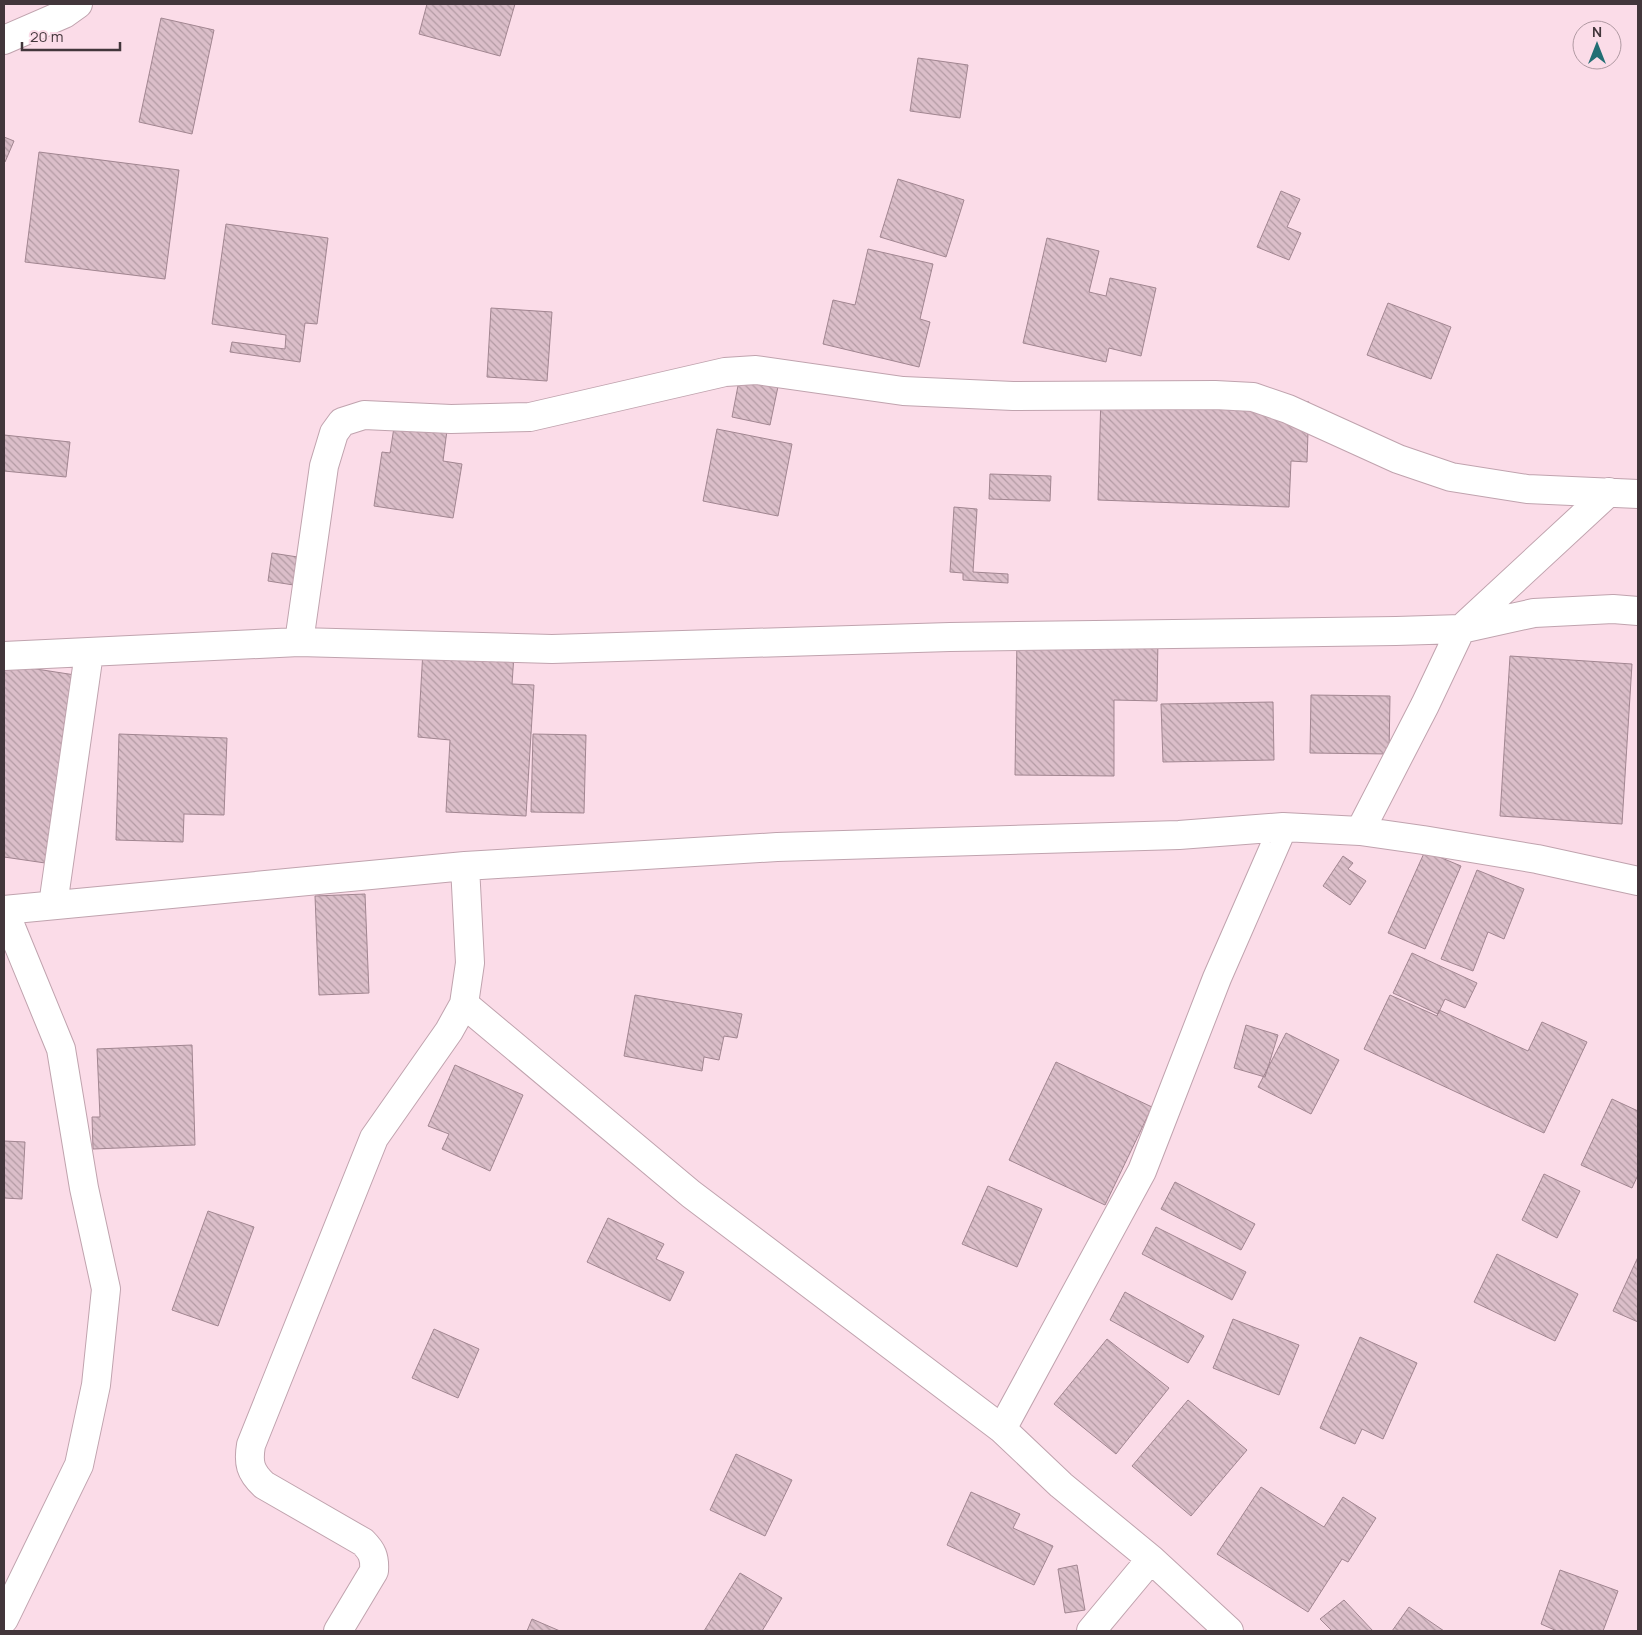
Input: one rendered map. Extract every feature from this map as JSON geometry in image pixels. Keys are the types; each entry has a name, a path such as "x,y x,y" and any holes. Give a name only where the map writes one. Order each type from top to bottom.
{"street":[{"path":"4,40 64,14 78,4"},
{"path":"299,642 324,466 334,433 342,422 364,415 451,419 530,417 725,372 756,370 903,391 1012,396 1215,395 1253,397 1288,409 1398,459 1451,478 1527,489 1638,494"},
{"path":"1360,830 1461,628 1609,492"},
{"path":"4,656 299,642 552,649 950,637 1104,636 1461,628 1534,613 1613,608 1638,611"},
{"path":"53,905 89,653"},
{"path":"1002,1429 1142,1171 1217,978 1283,827"},
{"path":"4,1619 78,1465 96,1385 106,1289 84,1188 61,1049 4,910 465,866 777,847 1179,835 1283,827 1360,830 1537,859 1638,880"},
{"path":"338,1631 374,1571 375,1559 372,1551 363,1542 264,1485 252,1474 249,1460 252,1445 374,1138 449,1031 464,1004 470,963 465,866"},
{"path":"464,1004 691,1194 1002,1429 1061,1485 1151,1559 1229,1631"},
{"path":"1091,1631 1151,1559"}],"building":[{"path":"427,4 515,4 500,56 419,34"},
{"path":"161,18 214,30 192,134 139,122"},
{"path":"918,58 968,65 960,118 910,111"},
{"path":"4,137 14,141 5,162 4,161"},
{"path":"39,152 179,170 165,279 25,262"},
{"path":"898,179 964,200 946,257 880,237"},
{"path":"1281,191 1300,199 1287,227 1301,233 1289,260 1257,247"},
{"path":"226,224 328,238 317,324 305,323 300,362 230,352 232,342 285,349 286,335 212,324"},
{"path":"1047,238 1099,251 1089,292 1106,296 1110,278 1156,288 1141,356 1109,348 1106,362 1023,343"},
{"path":"868,249 933,264 920,319 930,322 919,367 823,344 833,300 855,305"},
{"path":"1388,303 1451,327 1431,379 1367,355"},
{"path":"491,308 552,312 547,381 487,377"},
{"path":"741,370 780,377 770,425 732,417"},
{"path":"1101,395 1309,402 1307,462 1291,461 1289,507 1098,500"},
{"path":"397,408 449,415 443,461 462,464 453,518 374,506 382,452 390,453"},
{"path":"717,429 792,444 778,516 703,501"},
{"path":"4,435 70,442 66,477 4,471"},
{"path":"990,474 1051,476 1050,501 989,499"},
{"path":"954,507 977,509 973,572 1008,574 1008,583 963,580 963,573 950,572"},
{"path":"272,553 304,558 300,586 268,581"},
{"path":"1017,637 1158,638 1157,701 1114,700 1114,776 1015,775"},
{"path":"423,650 514,655 512,684 534,685 526,816 446,812 450,740 418,737"},
{"path":"1510,656 1632,664 1622,824 1500,816"},
{"path":"4,664 75,675 52,864 4,857"},
{"path":"1311,695 1390,696 1389,754 1310,753"},
{"path":"1273,702 1274,760 1163,762 1161,704"},
{"path":"119,734 227,738 224,815 184,814 183,842 116,840"},
{"path":"533,734 586,735 584,813 531,812"},
{"path":"1425,851 1461,866 1425,949 1388,933"},
{"path":"1343,856 1353,863 1348,869 1366,881 1350,905 1323,886"},
{"path":"1477,870 1524,889 1504,939 1488,932 1473,971 1441,959"},
{"path":"365,894 369,993 319,995 315,896"},
{"path":"1412,953 1477,983 1465,1008 1445,999 1438,1014 1393,993"},
{"path":"635,995 742,1014 737,1038 724,1036 719,1060 704,1057 702,1071 624,1056"},
{"path":"1390,995 1437,1016 1439,1010 1528,1051 1542,1022 1587,1042 1544,1133 1364,1049"},
{"path":"1246,1025 1278,1035 1265,1077 1234,1068"},
{"path":"1286,1033 1339,1060 1311,1114 1258,1087"},
{"path":"192,1045 195,1145 93,1149 92,1117 100,1117 97,1049"},
{"path":"1056,1062 1152,1107 1105,1205 1009,1160"},
{"path":"455,1065 523,1095 490,1171 442,1149 449,1134 428,1126"},
{"path":"1612,1099 1638,1111 1638,1175 1632,1188 1581,1165"},
{"path":"4,1141 25,1142 22,1199 4,1198"},
{"path":"1544,1174 1580,1191 1557,1238 1522,1220"},
{"path":"1175,1182 1255,1224 1241,1250 1161,1209"},
{"path":"988,1186 1042,1209 1017,1267 962,1244"},
{"path":"208,1211 254,1227 218,1326 172,1310"},
{"path":"608,1218 664,1244 656,1259 684,1272 670,1301 587,1262"},
{"path":"1156,1227 1246,1272 1232,1300 1142,1254"},
{"path":"1497,1254 1578,1294 1555,1341 1474,1302"},
{"path":"1638,1257 1638,1322 1613,1311"},
{"path":"1125,1292 1204,1336 1188,1363 1110,1320"},
{"path":"1233,1319 1299,1345 1279,1395 1213,1368"},
{"path":"434,1329 479,1349 458,1398 412,1378"},
{"path":"1360,1337 1417,1363 1383,1439 1362,1429 1355,1444 1320,1428"},
{"path":"1107,1339 1169,1388 1116,1454 1054,1404"},
{"path":"1188,1400 1247,1450 1191,1516 1132,1466"},
{"path":"736,1454 792,1480 765,1536 710,1510"},
{"path":"1261,1487 1324,1527 1343,1497 1376,1518 1348,1562 1342,1559 1308,1612 1217,1554"},
{"path":"971,1492 1020,1514 1013,1528 1053,1546 1034,1585 947,1545"},
{"path":"1077,1565 1085,1610 1065,1613 1058,1569"},
{"path":"1560,1570 1618,1591 1603,1631 1557,1631 1541,1624"},
{"path":"740,1573 782,1598 762,1631 704,1631"},
{"path":"1344,1600 1373,1631 1332,1631 1320,1619"},
{"path":"1409,1607 1444,1631 1392,1631"},
{"path":"532,1619 560,1631 527,1631"}]}
